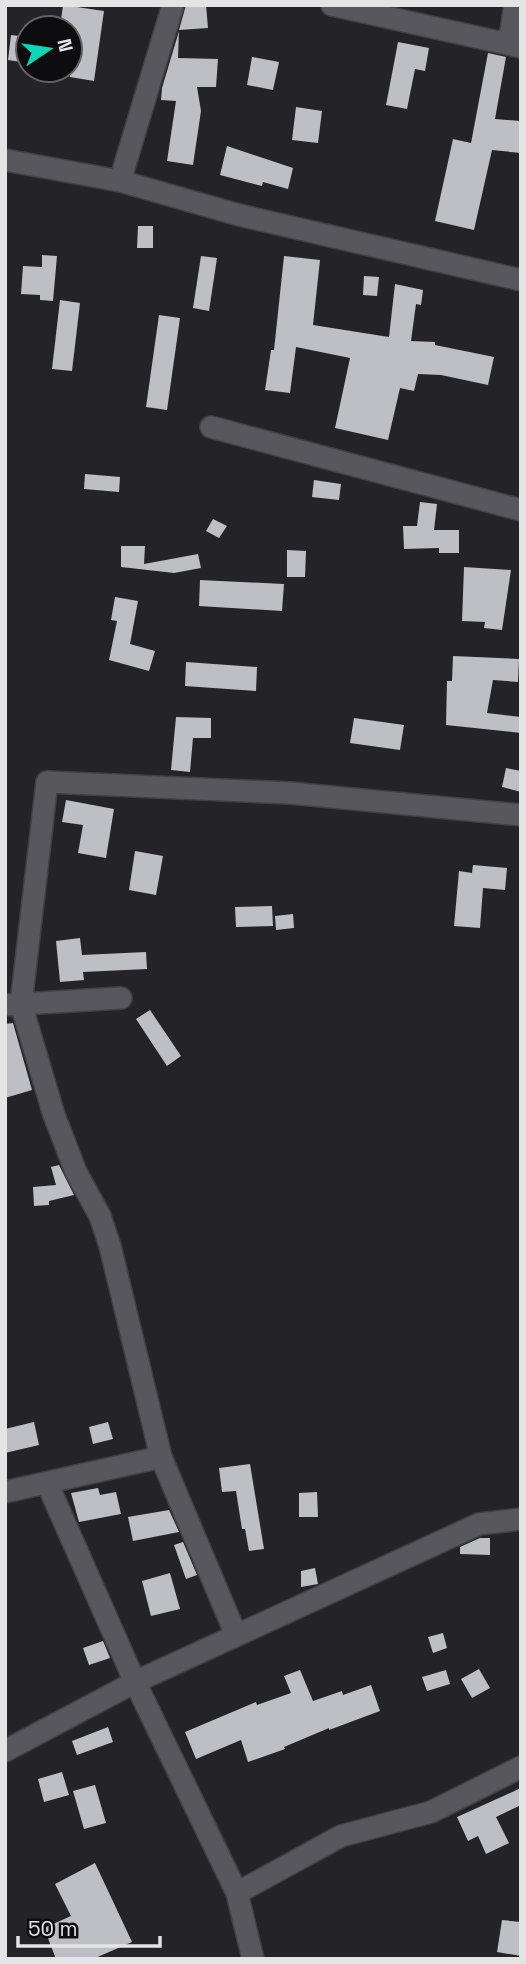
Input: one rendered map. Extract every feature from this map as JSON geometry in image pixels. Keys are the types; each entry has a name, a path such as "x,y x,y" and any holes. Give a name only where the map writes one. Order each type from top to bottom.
{"street":[{"path":"120,181 173,5"},
{"path":"331,5 515,45 514,5"},
{"path":"5,160 120,181 239,215 521,280"},
{"path":"211,427 521,510"},
{"path":"236,1635 161,1457 110,1246 100,1216 76,1172 13,1005 47,782 290,793 521,814"},
{"path":"13,1005 121,998"},
{"path":"5,1492 161,1457"},
{"path":"47,1483 135,1682 237,1893 253,1959"},
{"path":"5,1751 135,1682 479,1524 521,1519"},
{"path":"237,1893 341,1836 431,1812 521,1766"}],"building":[{"path":"63,5 104,11 94,81 84,79 84,14 62,14"},
{"path":"186,5 206,5 208,28 179,30"},
{"path":"179,31 178,58 218,59 216,87 197,87 201,111 193,165 167,161 176,101 161,100 162,88"},
{"path":"11,35 14,35 14,61 8,60"},
{"path":"398,42 429,48 425,71 415,69 407,109 386,105"},
{"path":"488,53 506,57 495,119 521,121 521,153 492,150 474,230 435,221 453,139 471,143"},
{"path":"252,57 279,62 273,90 247,85"},
{"path":"296,107 322,111 318,143 292,140"},
{"path":"227,146 293,168 288,189 263,182 262,186 220,175"},
{"path":"138,226 153,226 153,248 137,248"},
{"path":"42,255 57,256 53,301 40,300 40,295 21,294 23,266 42,267"},
{"path":"201,256 217,258 209,311 193,308"},
{"path":"284,256 320,260 313,325 389,337 395,284 423,290 421,305 416,304 411,341 435,342 435,345 494,357 488,385 441,375 418,374 414,391 400,388 388,440 335,428 350,358 296,347 290,393 265,390 271,350 274,350"},
{"path":"364,276 379,277 377,296 363,295"},
{"path":"60,300 80,303 72,371 52,369"},
{"path":"159,315 180,318 167,410 146,407"},
{"path":"85,474 120,477 119,492 84,489"},
{"path":"314,480 341,484 339,500 312,497"},
{"path":"420,502 437,504 434,530 459,530 459,553 439,553 439,548 404,549 403,526 417,526"},
{"path":"213,519 227,526 219,538 206,531"},
{"path":"121,546 145,546 144,564 198,554 201,568 174,573 121,567"},
{"path":"287,550 306,551 305,577 287,577"},
{"path":"464,567 511,570 502,630 484,628 485,622 462,621"},
{"path":"200,580 284,584 282,611 199,606"},
{"path":"115,597 138,601 130,644 155,651 149,671 109,660 117,621 111,620"},
{"path":"453,656 519,659 518,682 493,680 487,713 521,717 521,733 446,725 447,681 452,681"},
{"path":"186,662 257,667 256,691 185,686"},
{"path":"176,717 211,718 211,738 193,738 190,772 171,770"},
{"path":"354,718 404,725 400,750 350,743"},
{"path":"506,768 521,771 521,792 502,787"},
{"path":"66,800 114,809 106,858 78,853 83,825 62,822"},
{"path":"135,851 163,856 156,895 129,890"},
{"path":"473,865 507,868 505,890 483,888 480,928 454,926 459,871 472,873"},
{"path":"272,906 273,926 236,927 235,907"},
{"path":"293,914 294,928 276,930 275,916"},
{"path":"80,938 82,955 146,952 147,969 83,972 84,980 60,982 56,941"},
{"path":"150,1010 181,1056 167,1066 136,1019"},
{"path":"13,1023 32,1090 5,1098 5,1024"},
{"path":"59,1165 74,1195 49,1201 49,1205 34,1206 33,1187 56,1185 51,1167"},
{"path":"34,1422 39,1445 5,1453 5,1429"},
{"path":"108,1422 113,1439 93,1444 89,1427"},
{"path":"250,1464 264,1549 249,1551 245,1529 242,1529 236,1491 222,1492 219,1468"},
{"path":"98,1488 100,1495 116,1492 121,1514 79,1522 71,1493"},
{"path":"317,1492 318,1517 299,1517 299,1493"},
{"path":"169,1510 179,1532 133,1541 128,1517"},
{"path":"480,1538 490,1538 490,1555 460,1554 460,1547"},
{"path":"183,1542 197,1575 186,1579 174,1545"},
{"path":"315,1568 318,1584 301,1587 301,1571"},
{"path":"170,1573 180,1609 151,1616 142,1581"},
{"path":"443,1633 447,1648 433,1653 428,1637"},
{"path":"103,1641 110,1658 89,1665 83,1648"},
{"path":"479,1669 490,1688 472,1698 461,1679"},
{"path":"300,1670 313,1701 342,1691 343,1695 371,1685 380,1711 329,1728 284,1747 285,1749 248,1762 241,1740 196,1759 185,1732 256,1702 257,1705 291,1693 284,1676"},
{"path":"446,1670 450,1684 427,1691 422,1677"},
{"path":"108,1727 113,1742 77,1755 72,1741"},
{"path":"62,1772 69,1795 44,1802 38,1779"},
{"path":"95,1785 106,1823 84,1829 73,1791"},
{"path":"521,1788 521,1805 496,1817 509,1843 486,1854 478,1836 468,1841 457,1817"},
{"path":"95,1863 132,1942 93,1959 56,1959 44,1928 71,1916 55,1884"},
{"path":"502,1920 521,1922 521,1956 497,1952"}]}
